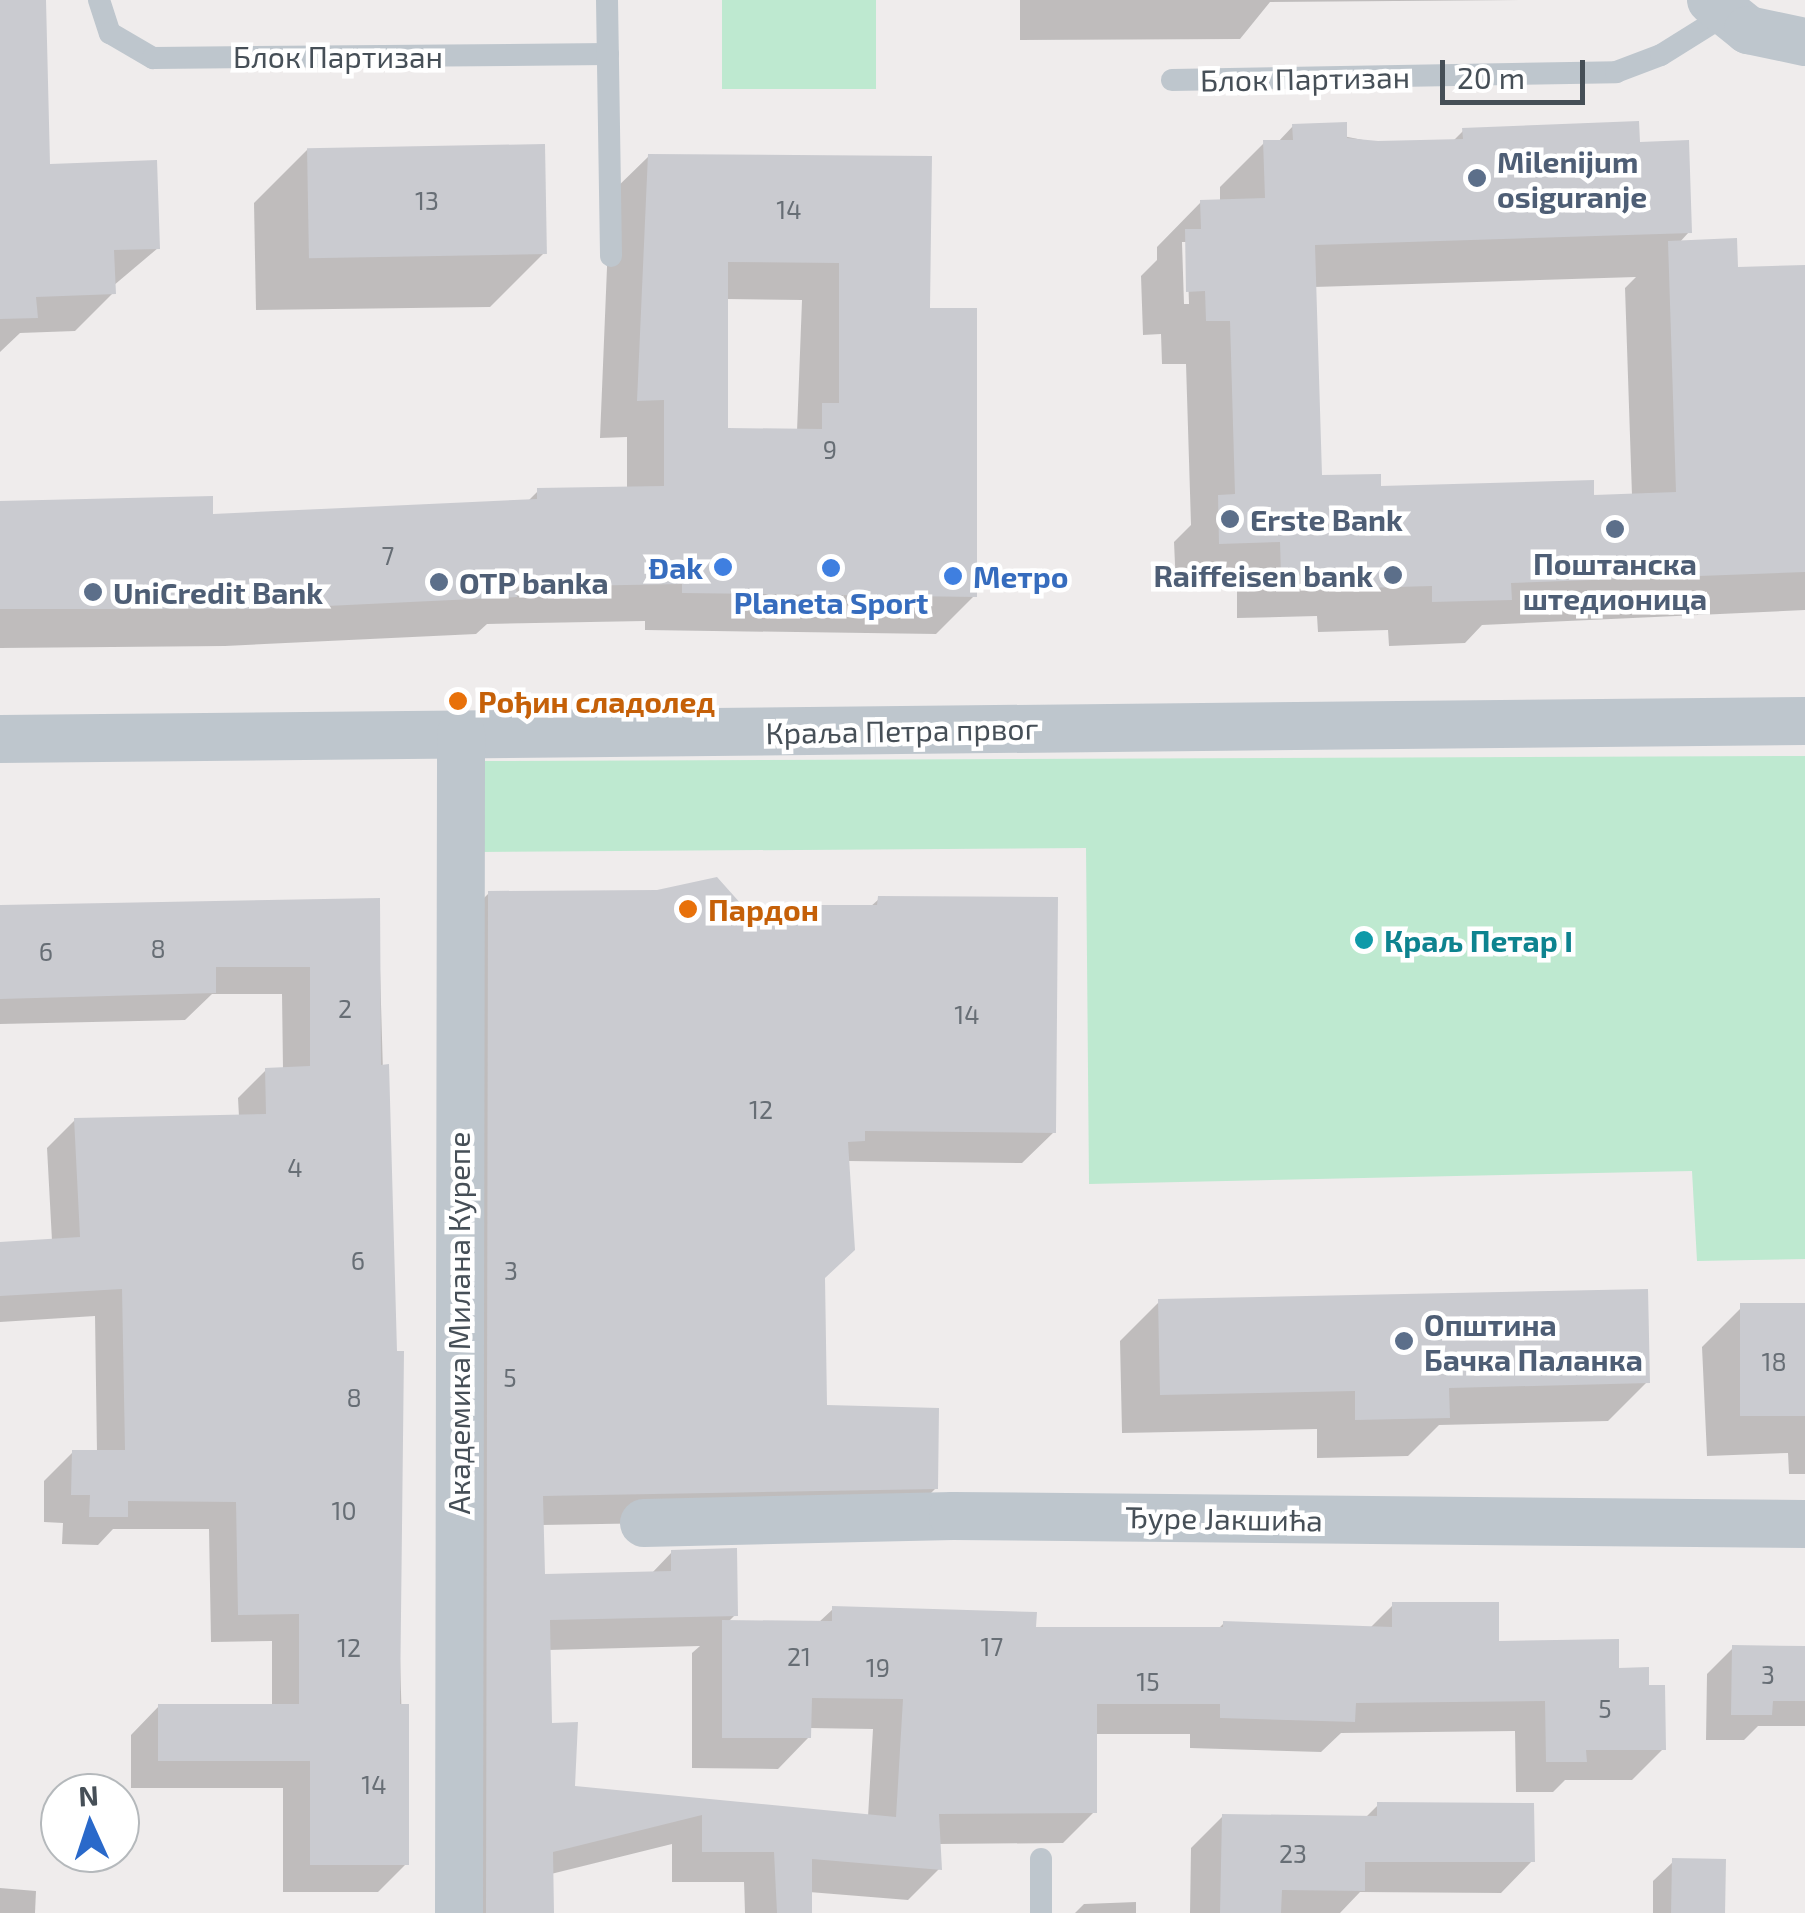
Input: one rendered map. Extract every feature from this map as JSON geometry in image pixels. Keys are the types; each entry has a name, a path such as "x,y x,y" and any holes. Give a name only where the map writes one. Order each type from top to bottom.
{"street":[{"name":"Блок Партизан","path":"1718,8 1748,30 1805,42"},
{"name":"Краља Петра првог","path":"0,739 1805,722"},
{"name":"Академика Милана Курепе","path":"459,1913 461,734"},
{"name":"Ђуре Јакшића","path":"644,1523 953,1516 1805,1524"}],"lane":[{"name":"Блок Партизан","path":"99,0 110,33 154,58 608,54"},
{"path":"607,0 611,256"},
{"name":"Блок Партизан","path":"1172,80 1616,72 1661,55 1718,8"},
{"path":"1041,1858 1041,1913"}],"green space":[{"path":"722,0 876,0 876,89 722,89"},
{"path":"1805,756 1805,1259 1697,1261 1692,1171 1089,1184 1086,848 477,852 479,761"}],"building":[{"path":"0,0 46,0 50,164 157,160 160,249 114,250 116,294 36,297 38,318 0,319"},
{"path":"1639,121 1640,142 1689,140 1692,233 1315,245 1322,475 1381,474 1381,486 1594,480 1594,495 1676,492 1668,241 1737,238 1738,267 1805,265 1805,572 1511,583 1512,600 1432,602 1432,586 1361,588 1360,572 1281,575 1280,542 1219,544 1218,495 1235,494 1230,321 1206,321 1205,291 1186,292 1185,229 1201,229 1200,200 1265,198 1263,140 1293,140 1292,124 1347,122 1347,138 1378,141 1463,139 1462,128"},
{"path":"545,144 547,254 309,258 307,148"},
{"path":"648,154 932,156 930,308 977,308 977,597 682,593 682,584 516,587 517,597 264,609 0,609 0,501 213,496 213,514 537,499 537,488 664,486 664,400 637,401","holes":["728,262 839,263 839,403 822,403 822,429 728,428"]},
{"path":"717,877 742,905 877,905 878,896 1058,897 1056,1133 865,1131 865,1141 848,1142 855,1250 825,1278 827,1405 939,1408 938,1489 543,1496 545,1574 671,1571 671,1550 737,1548 738,1616 550,1620 552,1723 578,1722 575,1786 896,1817 903,1699 812,1698 811,1738 722,1738 722,1620 832,1621 832,1606 1037,1612 1036,1627 1223,1627 1223,1621 1392,1627 1392,1602 1499,1602 1499,1641 1619,1639 1619,1668 1649,1667 1649,1685 1665,1685 1666,1750 1586,1750 1587,1762 1546,1762 1545,1701 1356,1703 1355,1722 1220,1718 1220,1704 1097,1704 1097,1813 939,1814 942,1870 812,1859 812,1913 777,1913 774,1852 702,1852 702,1815 553,1852 554,1913 486,1913 488,891 657,890"},
{"path":"380,898 381,1065 389,1064 397,1351 404,1351 400,1704 409,1704 409,1865 310,1865 310,1761 158,1761 158,1704 299,1704 299,1614 238,1615 236,1502 128,1501 128,1517 89,1517 90,1495 71,1495 72,1450 125,1450 122,1289 0,1296 0,1242 80,1237 74,1118 266,1114 265,1068 310,1066 310,967 216,967 216,993 0,999 0,905"},
{"name":"Општина Бачка Паланка","path":"1648,1289 1650,1383 1449,1388 1450,1418 1355,1420 1355,1391 1160,1395 1158,1299"},
{"path":"1740,1303 1805,1303 1805,1416 1740,1416"},
{"path":"1732,1645 1805,1646 1805,1701 1773,1701 1772,1715 1731,1715"},
{"path":"1377,1802 1534,1803 1535,1862 1365,1862 1365,1891 1282,1890 1281,1913 1220,1913 1222,1814 1377,1816"},
{"path":"1672,1858 1726,1859 1725,1913 1671,1913"}],"place":[{"name":"Milenijum osiguranje","path":"1477,178"},
{"name":"Erste Bank","path":"1230,519"},
{"name":"Поштанска штедионица","path":"1615,529"},
{"name":"Đak","path":"723,567"},
{"name":"Planeta Sport","path":"831,568"},
{"name":"Raiffeisen bank","path":"1393,575"},
{"name":"Метро","path":"953,576"},
{"name":"OTP banka","path":"439,582"},
{"name":"UniCredit Bank","path":"93,592"},
{"name":"Рођин сладолед","path":"458,701"},
{"name":"Пардон","path":"688,909"},
{"name":"Краљ Петар I","path":"1364,940"},
{"name":"Општина Бачка Паланка","path":"1404,1341"}]}
